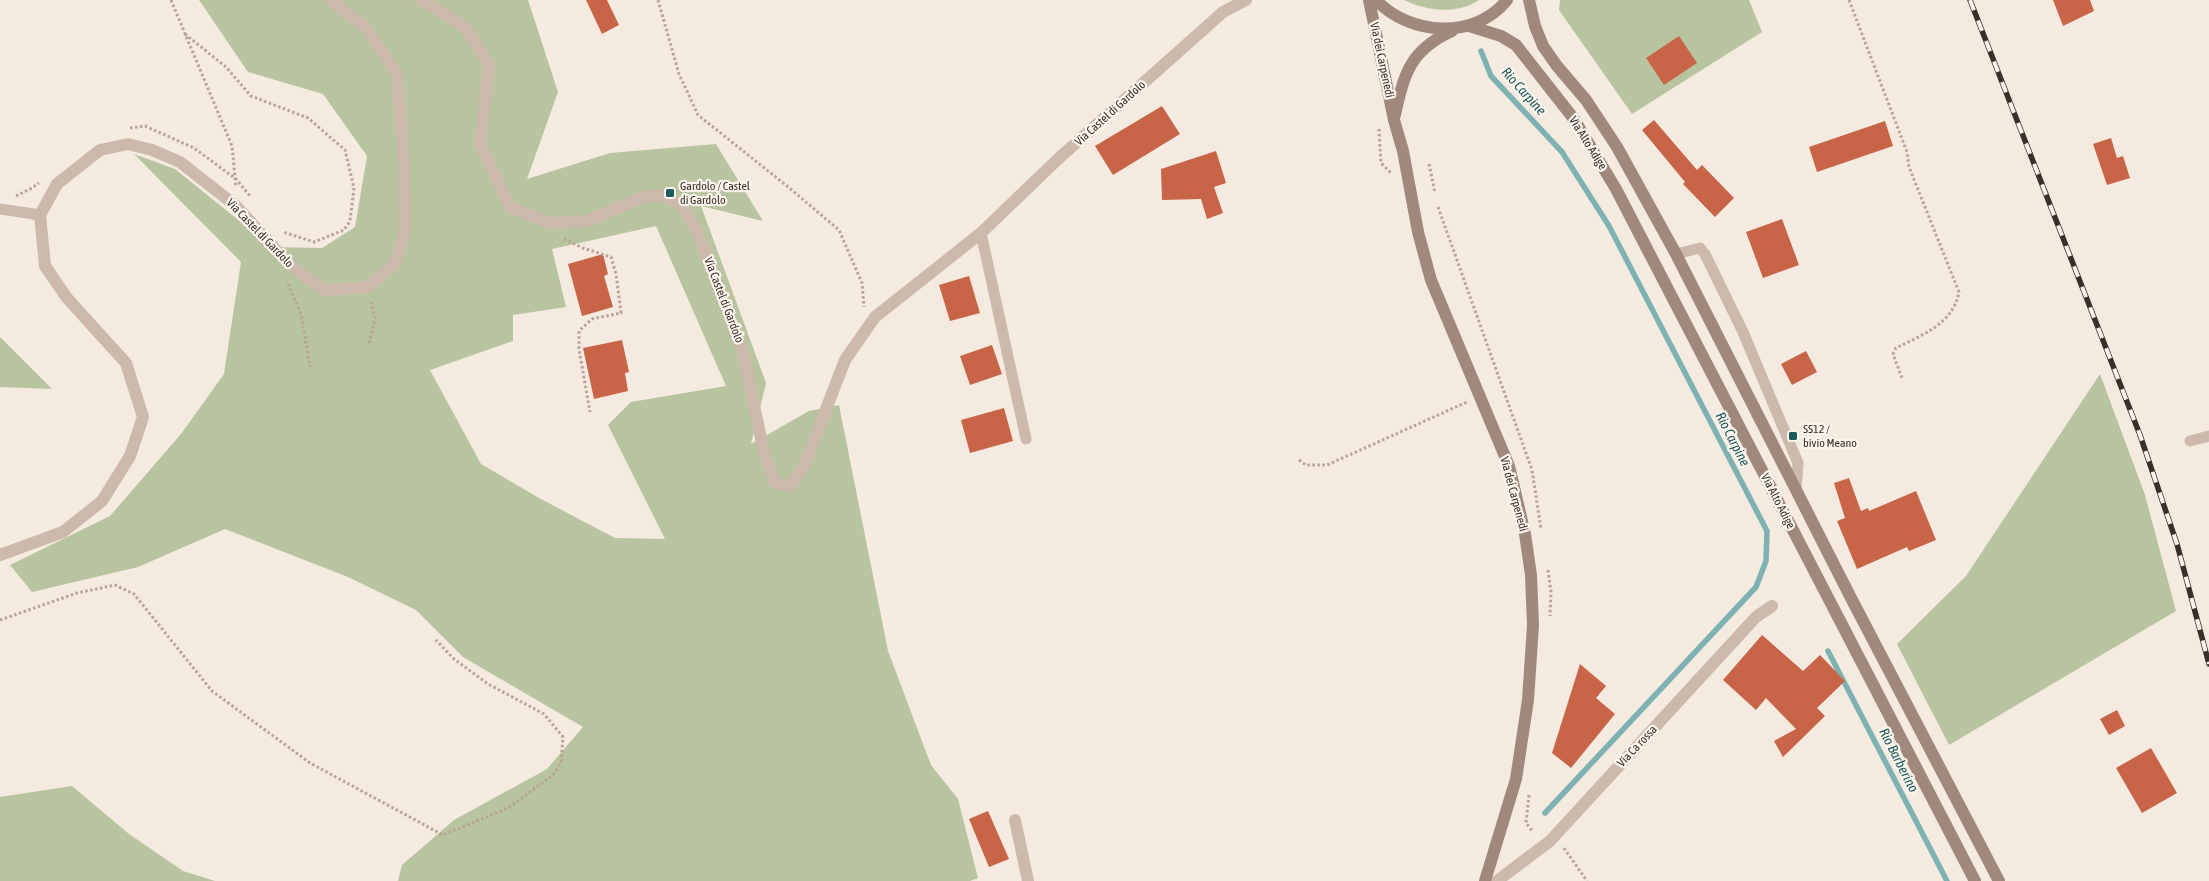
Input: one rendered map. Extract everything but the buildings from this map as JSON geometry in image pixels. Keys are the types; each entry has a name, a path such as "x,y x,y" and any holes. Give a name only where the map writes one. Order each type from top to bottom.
{"main road":[{"name":"Via dei Carpenedi","path":"1369,0 1394,120 1404,151 1418,232 1431,280 1478,396 1509,466 1525,534 1531,575 1533,625 1528,700 1516,779 1485,881"},
{"path":"1376,0 1394,14 1415,24 1438,29 1465,27"},
{"name":"Via dei Carpenedi","path":"1394,120 1403,80 1413,61 1440,36 1490,16 1507,0"},
{"name":"Via Alto Adige","path":"1529,0 1535,26 1543,46 1557,66 1586,100 1617,147 1676,254 1999,881"},
{"name":"Via Alto Adige","path":"1465,27 1501,36 1516,45 1574,118 1616,189 1975,881"}],"street":[{"path":"331,0 366,28 397,74 404,161 404,231 396,262 368,286"},
{"name":"Via Castel di Gardolo","path":"422,0 466,28 489,65 480,144 510,207 549,223 587,221 643,197 660,195 682,205 696,229 742,349 764,452 775,482 790,486 805,464 845,360 876,317 981,233 1058,159 1223,12 1246,0"},
{"name":"Via Castel di Gardolo","path":"40,215 57,184 100,150 128,144 152,150 180,162 236,206 291,266 324,290 368,286"},
{"path":"0,555 63,532 102,501 130,456 144,418 126,363 67,298 44,266 40,215"},
{"name":"Via Ca rossa","path":"1497,881 1550,841 1756,617 1772,606"},
{"path":"1015,820 1028,881"}],"lane":[{"path":"0,209 40,215"},
{"path":"981,233 1026,439"},
{"path":"1676,254 1700,248 1705,254 1743,332 1798,463 1796,489"},
{"path":"2190,441 2209,436"}],"path":[{"path":"171,0 232,146 236,179 236,206"},
{"path":"658,0 679,74 698,115 787,186 838,230 862,283 866,330"},
{"path":"1849,0 1907,152 1909,167 1959,292 1949,314 1935,328 1896,348 1893,354 1902,378"},
{"path":"185,34 226,67 252,96 308,118 345,150 354,188 350,221 344,230 314,242 285,233 278,227"},
{"path":"1429,164 1435,193"},
{"path":"236,179 252,200"},
{"path":"549,223 554,234 583,248 611,257 616,274 621,313 592,319 579,331 579,349 590,412"},
{"path":"287,281 301,314 310,367"},
{"path":"368,286 375,318 369,343"},
{"path":"1299,460 1306,465 1327,466 1478,396"},
{"path":"0,620 77,593 115,585 134,594 212,691 310,763 443,835 508,808 553,775 561,762 563,737 544,714 488,684 454,659 434,638"},
{"path":"1562,846 1587,881"}],"green space":[{"path":"199,0 528,0 558,92 527,179 610,153 716,144 763,221 701,206 766,383 751,444 809,411 839,405 888,651 931,765 958,799 978,878 970,881 398,881 402,865 454,820 547,769 583,727 463,657 416,610 348,577 225,529 138,567 32,592 10,565 110,516 181,434 224,374 241,262 134,154 175,169 272,247 322,248 355,227 367,156 323,94 248,72","holes":["656,226 726,386 631,402 608,425 665,539 615,538 539,498 481,464 430,370 513,341 513,315 566,307 552,249"]},
{"path":"1404,0 1479,0 1461,8 1442,10 1422,7"},
{"path":"1560,0 1749,0 1762,32 1632,114 1559,10"},
{"path":"0,337 52,389 0,387"},
{"path":"2100,374 2145,495 2176,611 1949,745 1897,644 1966,576"},
{"path":"72,786 129,834 183,871 215,881 0,881 0,797"}],"waterway":[{"name":"Rio Carpine","path":"1481,51 1491,76 1562,152 1609,226 1767,531 1766,561 1756,587 1545,813"},
{"name":"Rio Barberino","path":"1828,651 1947,881"}],"railway":[{"path":"1970,0 2140,435 2177,544 2209,664"}],"place":[{"name":"Gardolo / Castel di Gardolo","path":"670,193"},
{"name":"SS12 / bivio Meano","path":"1793,436"}]}
